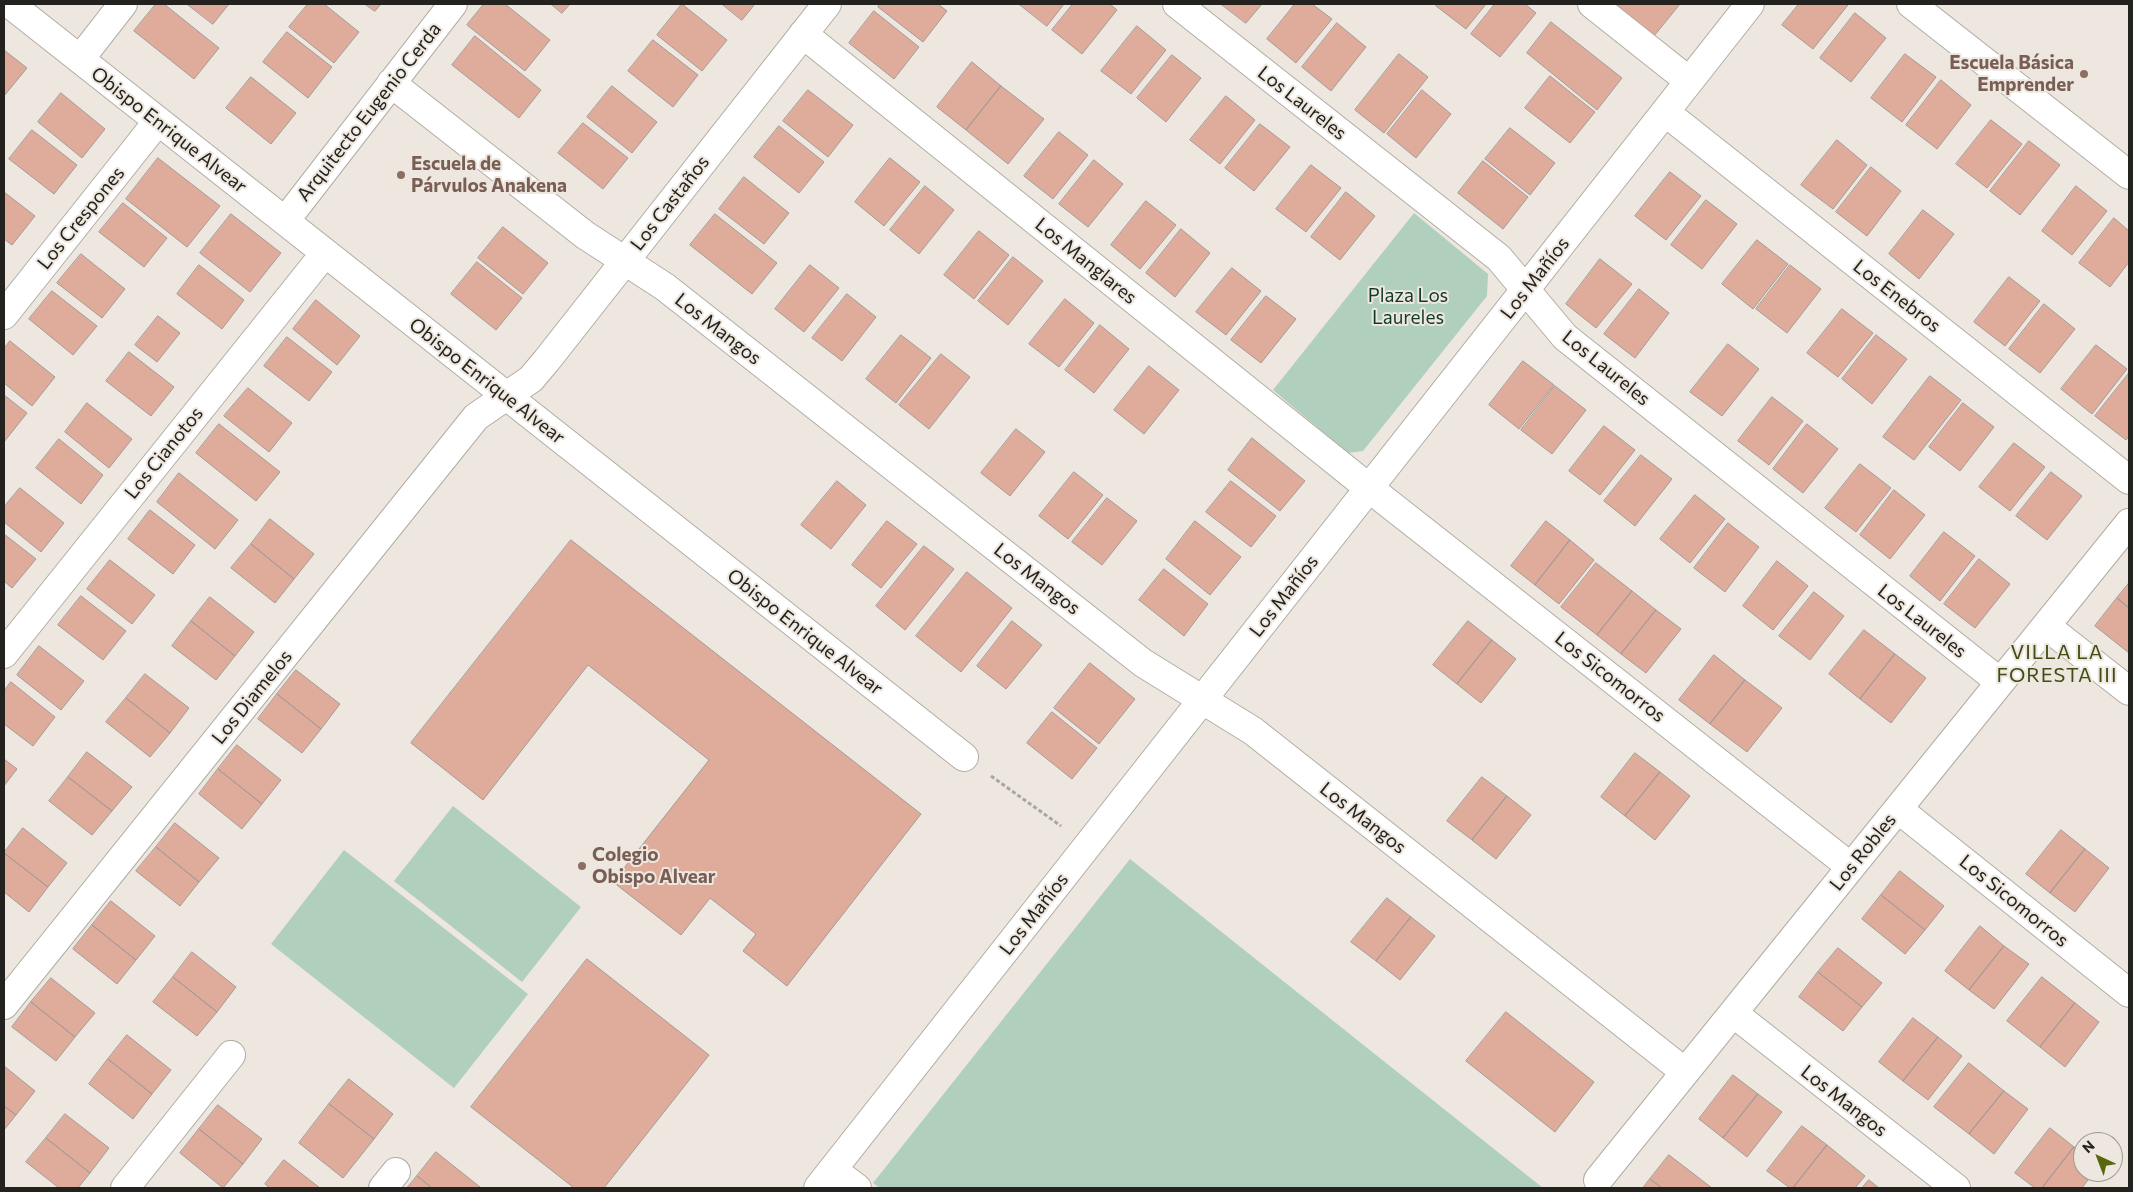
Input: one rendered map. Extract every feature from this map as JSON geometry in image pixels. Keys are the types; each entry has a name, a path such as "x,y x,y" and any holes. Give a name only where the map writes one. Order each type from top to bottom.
{"street":[{"name":"Obispo Enrique Alvear","path":"10,4 964,757"},
{"path":"80,59 123,4"},
{"name":"Arquitecto Eugenio Cerda","path":"285,221 453,4"},
{"name":"Los Castaños","path":"507,396 531,379 827,4"},
{"name":"Los Laureles","path":"1177,4 1499,258 1564,337 2000,682"},
{"path":"1592,4 1690,81"},
{"name":"Los Mañíos","path":"825,1179 1750,4"},
{"path":"1911,4 2129,176"},
{"name":"Los Manglares","path":"803,34 1369,488"},
{"name":"Los Mangos","path":"391,83 585,235 664,287 1143,663 1253,731 1685,1072"},
{"name":"Los Enebros","path":"1666,112 2129,480"},
{"name":"Los Crespones","path":"4,315 158,121"},
{"name":"Los Cianotos","path":"4,654 325,253"},
{"name":"Los Diamelos","path":"4,1005 476,417 507,396"},
{"name":"Los Sicomorros","path":"1369,488 1851,867"},
{"name":"Los Robles","path":"1598,1180 2129,523"},
{"path":"2046,626 2129,691"},
{"name":"Los Sicomorros","path":"1898,809 2129,993"},
{"name":"Los Mangos","path":"1733,1013 1956,1188"},
{"path":"125,1188 230,1055"},
{"path":"825,1179 857,1188"}],"path":[{"path":"964,757 1088,846"}],"green space":[{"name":"Plaza Los Laureles","path":"1414,213 1488,274 1487,296 1363,451 1348,453 1273,390"},
{"path":"453,806 581,907 522,982 394,881"},
{"path":"344,850 528,994 454,1088 271,944"},
{"path":"1130,859 1543,1188 880,1188 873,1183"}],"building":[{"path":"156,4 164,4 219,48 194,79 134,31"},
{"path":"187,4 229,4 213,24"},
{"path":"308,4 324,4 359,32 334,63 289,27"},
{"path":"365,4 381,4 375,11"},
{"path":"484,4 505,4 550,40 525,71 467,25"},
{"path":"551,4 570,4 562,13"},
{"path":"682,4 727,40 702,71 657,35"},
{"path":"722,4 755,4 742,20"},
{"path":"880,4 938,4 947,11 923,42 878,7"},
{"path":"1019,4 1064,4 1047,26"},
{"path":"1073,4 1110,4 1117,10 1082,54 1052,30"},
{"path":"1221,4 1262,4 1246,23"},
{"path":"1295,4 1312,4 1332,19 1296,63 1267,39"},
{"path":"1438,4 1486,4 1466,29 1436,6"},
{"path":"1495,4 1525,4 1536,13 1500,57 1471,34"},
{"path":"1614,4 1680,4 1654,36"},
{"path":"1799,4 1848,5 1813,49 1782,25"},
{"path":"874,11 919,47 894,79 849,43"},
{"path":"1855,13 1886,38 1851,82 1820,58"},
{"path":"1551,22 1622,78 1597,110 1527,53"},
{"path":"1337,23 1366,47 1331,91 1302,67"},
{"path":"1137,26 1166,50 1131,94 1101,71"},
{"path":"287,32 332,67 308,98 263,62"},
{"path":"475,36 541,90 519,118 452,65"},
{"path":"653,40 698,75 673,107 628,71"},
{"path":"4,50 27,68 4,96"},
{"path":"1399,54 1428,77 1384,133 1355,110"},
{"path":"1905,54 1936,77 1902,122 1871,98"},
{"path":"1172,55 1201,78 1166,122 1137,98"},
{"path":"972,62 1001,86 966,130 937,107"},
{"path":"1550,76 1595,112 1570,143 1525,108"},
{"path":"251,77 296,113 271,144 226,108"},
{"path":"1941,80 1971,105 1937,149 1906,125"},
{"path":"612,86 657,122 632,153 587,117"},
{"path":"1001,86 1044,119 1008,164 966,130"},
{"path":"808,90 853,125 828,157 783,121"},
{"path":"1422,90 1451,114 1416,158 1387,134"},
{"path":"61,93 105,129 82,158 38,122"},
{"path":"1226,96 1255,120 1220,164 1190,140"},
{"path":"1991,120 2022,144 1987,188 1956,164"},
{"path":"583,123 628,158 603,189 558,153"},
{"path":"1260,124 1290,147 1254,191 1225,168"},
{"path":"779,126 824,162 799,193 754,157"},
{"path":"1510,128 1555,163 1530,195 1485,159"},
{"path":"32,130 77,165 54,194 9,159"},
{"path":"1059,132 1088,155 1053,199 1024,176"},
{"path":"1837,140 1867,165 1833,209 1801,185"},
{"path":"2029,141 2060,165 2020,215 1990,191"},
{"path":"158,158 220,206 187,247 126,199"},
{"path":"890,158 920,182 884,226 855,202"},
{"path":"1094,160 1123,184 1088,227 1059,204"},
{"path":"1483,161 1528,197 1503,229 1458,193"},
{"path":"1311,165 1341,188 1306,232 1276,209"},
{"path":"1871,167 1901,191 1867,236 1836,212"},
{"path":"1670,172 1701,196 1666,240 1635,216"},
{"path":"744,177 789,213 764,244 719,209"},
{"path":"925,186 954,210 919,254 890,230"},
{"path":"2076,186 2107,211 2072,255 2042,231"},
{"path":"4,192 35,216 12,245 4,239"},
{"path":"1346,192 1375,216 1340,260 1311,237"},
{"path":"1706,200 1737,224 1702,269 1671,245"},
{"path":"1146,201 1176,225 1140,269 1111,245"},
{"path":"123,203 167,238 144,267 99,232"},
{"path":"1923,210 1954,234 1919,279 1889,254"},
{"path":"231,214 281,253 250,292 200,253"},
{"path":"715,214 777,263 752,294 690,245"},
{"path":"2114,218 2129,231 2129,262 2110,287 2079,263"},
{"path":"503,227 548,263 523,294 478,258"},
{"path":"1181,229 1210,253 1175,297 1146,273"},
{"path":"979,231 1009,255 974,299 944,275"},
{"path":"1757,240 1788,264 1753,309 1722,284"},
{"path":"81,254 125,289 102,318 57,283"},
{"path":"1013,257 1043,281 1008,325 978,301"},
{"path":"1600,259 1632,284 1596,328 1566,304"},
{"path":"477,262 522,298 496,330 451,294"},
{"path":"199,265 244,300 222,329 177,294"},
{"path":"810,265 839,288 804,332 775,309"},
{"path":"1790,265 1821,289 1787,333 1756,309"},
{"path":"1232,268 1261,291 1226,335 1196,312"},
{"path":"2009,277 2040,301 2005,346 1974,322"},
{"path":"1639,289 1669,313 1635,358 1604,334"},
{"path":"52,291 97,326 73,355 29,319"},
{"path":"847,294 876,317 842,361 812,338"},
{"path":"1266,296 1296,319 1261,363 1231,340"},
{"path":"1065,299 1094,323 1059,367 1029,344"},
{"path":"316,300 360,336 337,365 293,329"},
{"path":"2044,304 2075,329 2040,373 2009,349"},
{"path":"1842,309 1873,333 1838,377 1807,353"},
{"path":"158,316 180,333 157,362 135,345"},
{"path":"1100,325 1129,349 1094,393 1065,370"},
{"path":"901,335 931,358 896,403 866,379"},
{"path":"1876,335 1907,359 1872,404 1842,379"},
{"path":"287,337 332,372 309,401 264,366"},
{"path":"10,341 55,377 32,406 4,383 4,349"},
{"path":"1728,344 1759,369 1722,416 1690,392"},
{"path":"2096,345 2127,369 2092,414 2061,389"},
{"path":"129,352 174,387 151,416 106,381"},
{"path":"941,354 970,377 929,429 899,405"},
{"path":"1523,361 1554,385 1519,429 1489,405"},
{"path":"1149,366 1179,390 1144,434 1114,410"},
{"path":"2129,373 2129,436 2126,440 2095,416"},
{"path":"1930,376 1961,400 1914,460 1883,437"},
{"path":"1555,386 1586,410 1552,454 1521,430"},
{"path":"248,388 292,423 269,452 224,416"},
{"path":"4,395 27,413 4,442"},
{"path":"1772,397 1803,421 1769,465 1738,441"},
{"path":"87,403 132,439 109,468 65,432"},
{"path":"1963,403 1994,427 1960,471 1929,447"},
{"path":"219,424 280,472 256,501 196,453"},
{"path":"1807,424 1838,449 1803,493 1773,469"},
{"path":"1604,426 1635,450 1600,495 1569,471"},
{"path":"1016,429 1045,452 1010,496 981,473"},
{"path":"1252,438 1305,481 1280,511 1228,470"},
{"path":"59,439 103,475 81,504 36,468"},
{"path":"2014,443 2045,467 2010,511 1979,487"},
{"path":"1641,455 1672,479 1635,526 1604,501"},
{"path":"1860,464 1891,488 1856,532 1825,508"},
{"path":"1074,472 1103,495 1068,539 1039,516"},
{"path":"2051,472 2082,496 2047,540 2016,516"},
{"path":"179,473 238,520 215,549 157,502"},
{"path":"837,481 866,505 831,549 801,525"},
{"path":"1231,481 1276,516 1251,547 1206,512"},
{"path":"20,488 64,523 41,552 4,522 4,507"},
{"path":"1894,490 1925,515 1890,559 1860,535"},
{"path":"1695,495 1725,519 1690,563 1660,539"},
{"path":"1107,498 1137,521 1102,565 1072,542"},
{"path":"150,510 195,545 173,574 128,539"},
{"path":"270,519 314,554 294,579 251,544"},
{"path":"887,521 917,544 881,588 852,565"},
{"path":"1195,521 1241,557 1210,595 1166,559"},
{"path":"1546,521 1570,540 1535,585 1511,566"},
{"path":"1728,523 1759,547 1725,592 1694,568"},
{"path":"1944,532 1975,556 1940,601 1910,576"},
{"path":"4,534 36,559 12,588 4,581"},
{"name":"Colegio Obispo Alvear","path":"571,540 921,814 787,986 743,951 756,934 710,898 681,935 613,882 709,760 588,665 483,800 411,743"},
{"path":"1570,540 1594,560 1559,604 1535,585"},
{"path":"251,544 294,579 275,603 231,568"},
{"path":"924,546 954,569 905,630 876,606"},
{"path":"1979,559 2010,584 1975,628 1944,604"},
{"path":"110,560 155,595 132,624 87,589"},
{"path":"1777,561 1808,586 1773,630 1743,606"},
{"path":"1596,563 1632,591 1597,635 1561,607"},
{"path":"1164,569 1208,604 1184,636 1139,600"},
{"path":"967,572 1012,608 961,672 916,636"},
{"path":"2129,583 2129,608 2117,598"},
{"path":"1632,591 1656,610 1621,654 1597,635"},
{"path":"1814,592 1844,616 1810,660 1779,636"},
{"path":"81,596 126,631 103,660 58,625"},
{"path":"210,597 254,632 235,656 191,621"},
{"path":"2117,598 2129,608 2129,653 2095,626"},
{"path":"1656,610 1681,629 1646,673 1621,654"},
{"path":"191,621 235,656 216,680 172,646"},
{"path":"1012,621 1042,645 1006,689 977,666"},
{"path":"1468,621 1492,640 1457,684 1433,665"},
{"path":"1864,630 1895,654 1860,699 1829,674"},
{"path":"1492,640 1516,659 1481,703 1457,684"},
{"path":"39,646 84,681 61,710 17,675"},
{"path":"1895,654 1926,678 1891,723 1860,699"},
{"path":"1714,655 1745,680 1710,724 1679,700"},
{"path":"1090,663 1135,699 1099,744 1054,708"},
{"path":"296,670 340,704 321,729 277,694"},
{"path":"145,674 189,708 170,733 126,698"},
{"path":"1745,680 1782,708 1747,752 1710,724"},
{"path":"11,682 55,717 33,746 4,724 4,691"},
{"path":"277,694 321,729 302,753 258,719"},
{"path":"126,698 170,733 150,757 106,722"},
{"path":"1052,712 1097,748 1072,779 1027,743"},
{"path":"237,745 281,780 262,804 218,769"},
{"path":"87,752 132,787 112,811 68,777"},
{"path":"1635,753 1660,772 1625,816 1601,797"},
{"path":"4,759 17,769 4,786"},
{"path":"218,769 262,804 242,829 199,794"},
{"path":"1660,772 1690,796 1655,840 1625,816"},
{"path":"68,777 112,811 92,835 49,801"},
{"path":"1482,777 1507,796 1472,840 1447,821"},
{"path":"1507,796 1531,815 1496,859 1472,840"},
{"path":"175,823 219,858 199,882 156,847"},
{"path":"23,828 67,863 48,887 4,853"},
{"path":"2061,830 2085,849 2050,893 2026,874"},
{"path":"156,847 199,882 180,906 136,871"},
{"path":"2085,849 2109,868 2075,912 2050,893"},
{"path":"4,853 48,887 29,912 4,892"},
{"path":"1900,871 1944,906 1925,930 1881,895"},
{"path":"1881,895 1925,930 1905,954 1862,919"},
{"path":"1387,898 1411,917 1376,961 1351,942"},
{"path":"111,901 155,936 136,960 92,925"},
{"path":"1411,917 1435,936 1400,980 1376,961"},
{"path":"92,925 136,960 117,984 73,949"},
{"path":"1980,926 2004,946 1969,990 1945,971"},
{"path":"2004,946 2029,964 1994,1009 1969,990"},
{"path":"1838,948 1882,983 1862,1007 1818,972"},
{"path":"192,952 236,987 217,1012 173,977"},
{"path":"587,959 709,1055 604,1188 574,1188 471,1107"},
{"path":"1818,972 1862,1007 1843,1031 1799,997"},
{"path":"173,977 217,1012 197,1036 153,1002"},
{"path":"2042,977 2075,1003 2040,1047 2007,1021"},
{"path":"51,978 95,1013 75,1037 31,1002"},
{"path":"31,1002 75,1037 56,1061 12,1027"},
{"path":"2075,1003 2099,1022 2065,1067 2040,1047"},
{"path":"1506,1012 1594,1082 1555,1132 1466,1061"},
{"path":"1913,1018 1938,1037 1903,1081 1879,1062"},
{"path":"127,1035 171,1070 152,1094 108,1059"},
{"path":"1938,1037 1962,1056 1928,1100 1903,1081"},
{"path":"108,1059 152,1094 133,1119 89,1084"},
{"path":"1969,1063 2004,1091 1969,1134 1934,1107"},
{"path":"4,1066 35,1091 16,1115 4,1106"},
{"path":"1733,1075 1758,1094 1723,1138 1699,1119"},
{"path":"349,1079 393,1114 374,1139 329,1104"},
{"path":"2004,1091 2028,1109 1994,1154 1969,1134"},
{"path":"1758,1094 1782,1112 1747,1157 1723,1138"},
{"path":"329,1104 374,1139 343,1178 299,1143"},
{"path":"218,1105 262,1139 243,1164 199,1129"},
{"path":"4,1106 16,1115 4,1130"},
{"path":"65,1114 109,1148 90,1173 46,1138"},
{"path":"1802,1126 1827,1145 1793,1188 1790,1188 1767,1171"},
{"path":"2050,1128 2073,1146 2042,1188 2035,1188 2015,1173"},
{"path":"199,1129 243,1164 223,1188 180,1153"},
{"path":"46,1138 90,1173 78,1188 59,1188 26,1162"},
{"path":"1827,1145 1865,1176 1855,1188 1793,1188"},
{"path":"2073,1148 2073,1182 2086,1182 2082,1188 2042,1188"},
{"path":"436,1152 480,1187 432,1188 417,1176"},
{"path":"1669,1155 1712,1188 1662,1188 1650,1179"},
{"path":"284,1160 320,1188 270,1188 265,1184"},
{"path":"417,1176 432,1188 407,1188"},
{"path":"1650,1179 1662,1188 1643,1188"},
{"path":"1869,1180 1879,1188 1862,1188"}],"place":[{"name":"Escuela Básica Emprender","path":"2084,74"},
{"name":"Escuela de Párvulos Anakena","path":"401,175"},
{"name":"Colegio Obispo Alvear","path":"582,866"}],"district":[{"name":"VILLA LA FORESTA III","path":"2057,664"}]}
